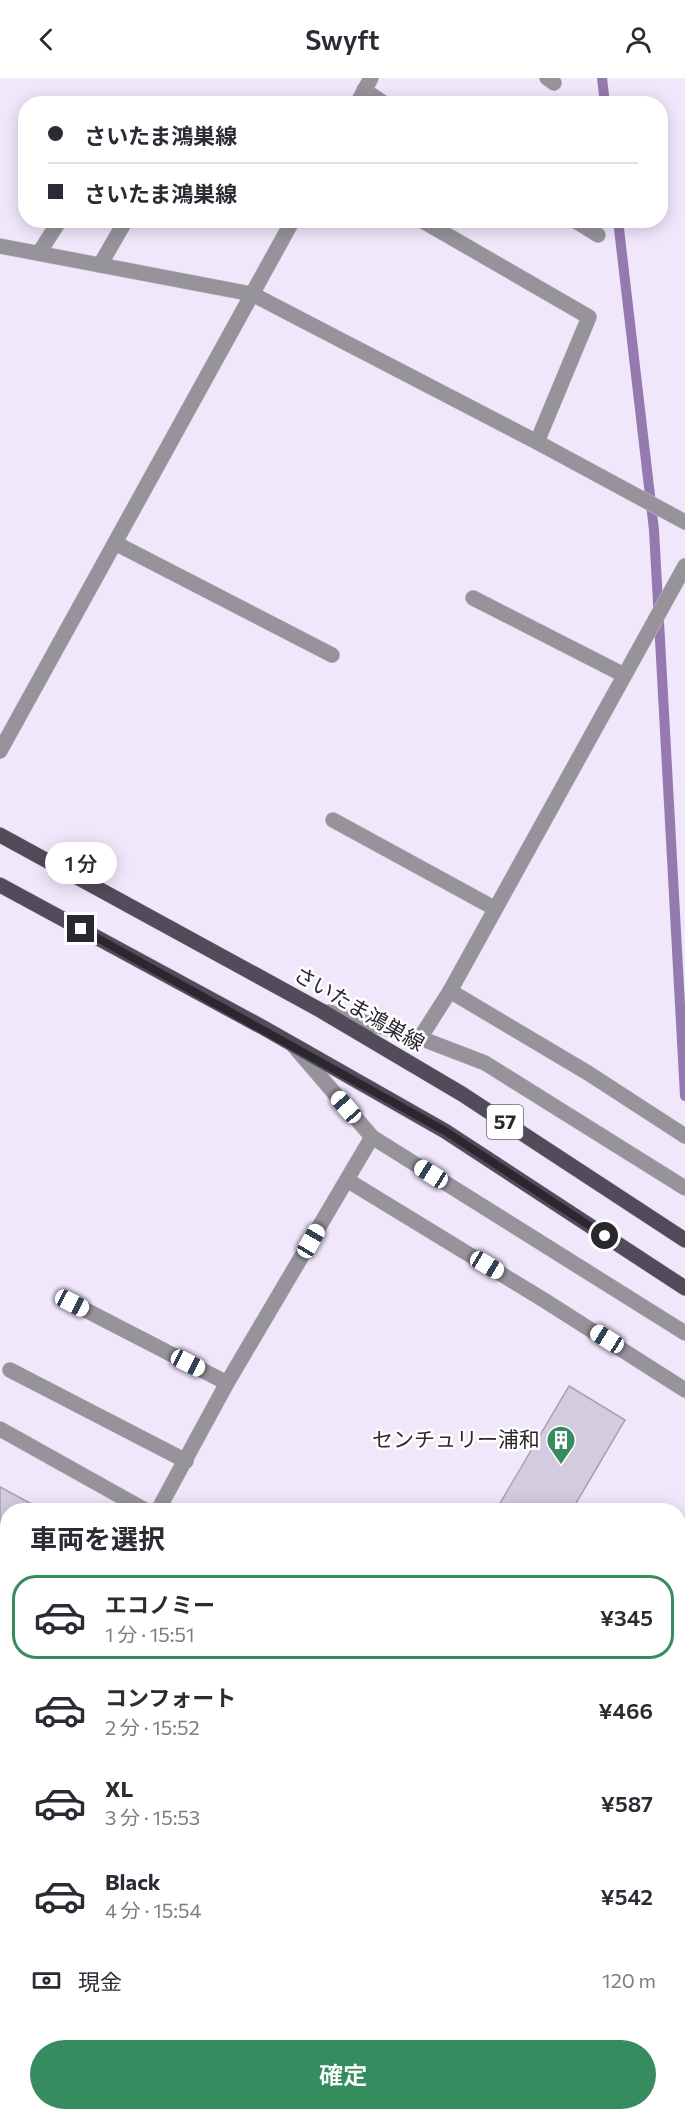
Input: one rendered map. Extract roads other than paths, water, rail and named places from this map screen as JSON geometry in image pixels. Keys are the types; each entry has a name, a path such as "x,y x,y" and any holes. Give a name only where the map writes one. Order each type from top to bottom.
{"main road":[{"name":"さいたま鴻巣線","path":"0,835 320,1010 462,1094 685,1240"},
{"name":"57","path":"0,885 445,1131 685,1288"}],"street":[{"path":"39,253 55,228"},
{"path":"100,265 121,228"},
{"path":"0,751 289,228"},
{"path":"435,228 590,317 537,442"},
{"path":"586,228 598,236"},
{"path":"0,246 252,294 537,442 685,522"},
{"path":"115,543 332,655"},
{"path":"420,1038 450,991 685,566"},
{"path":"473,598 624,675"},
{"path":"333,820 494,908"},
{"path":"450,991 588,1073 685,1136"},
{"path":"320,1010 420,1038 485,1063 685,1188"},
{"path":"293,1046 372,1137 685,1333"},
{"path":"162,1503 227,1383 372,1137"},
{"path":"347,1180 547,1302 685,1390"},
{"path":"72,1303 227,1383"},
{"path":"10,1370 186,1461"},
{"path":"0,1430 132,1503"}],"waterway":[{"path":"602,78 604,96"},
{"path":"619,228 654,530 685,1096"}],"place":[{"name":"センチュリー浦和","path":"561,1466"}]}
